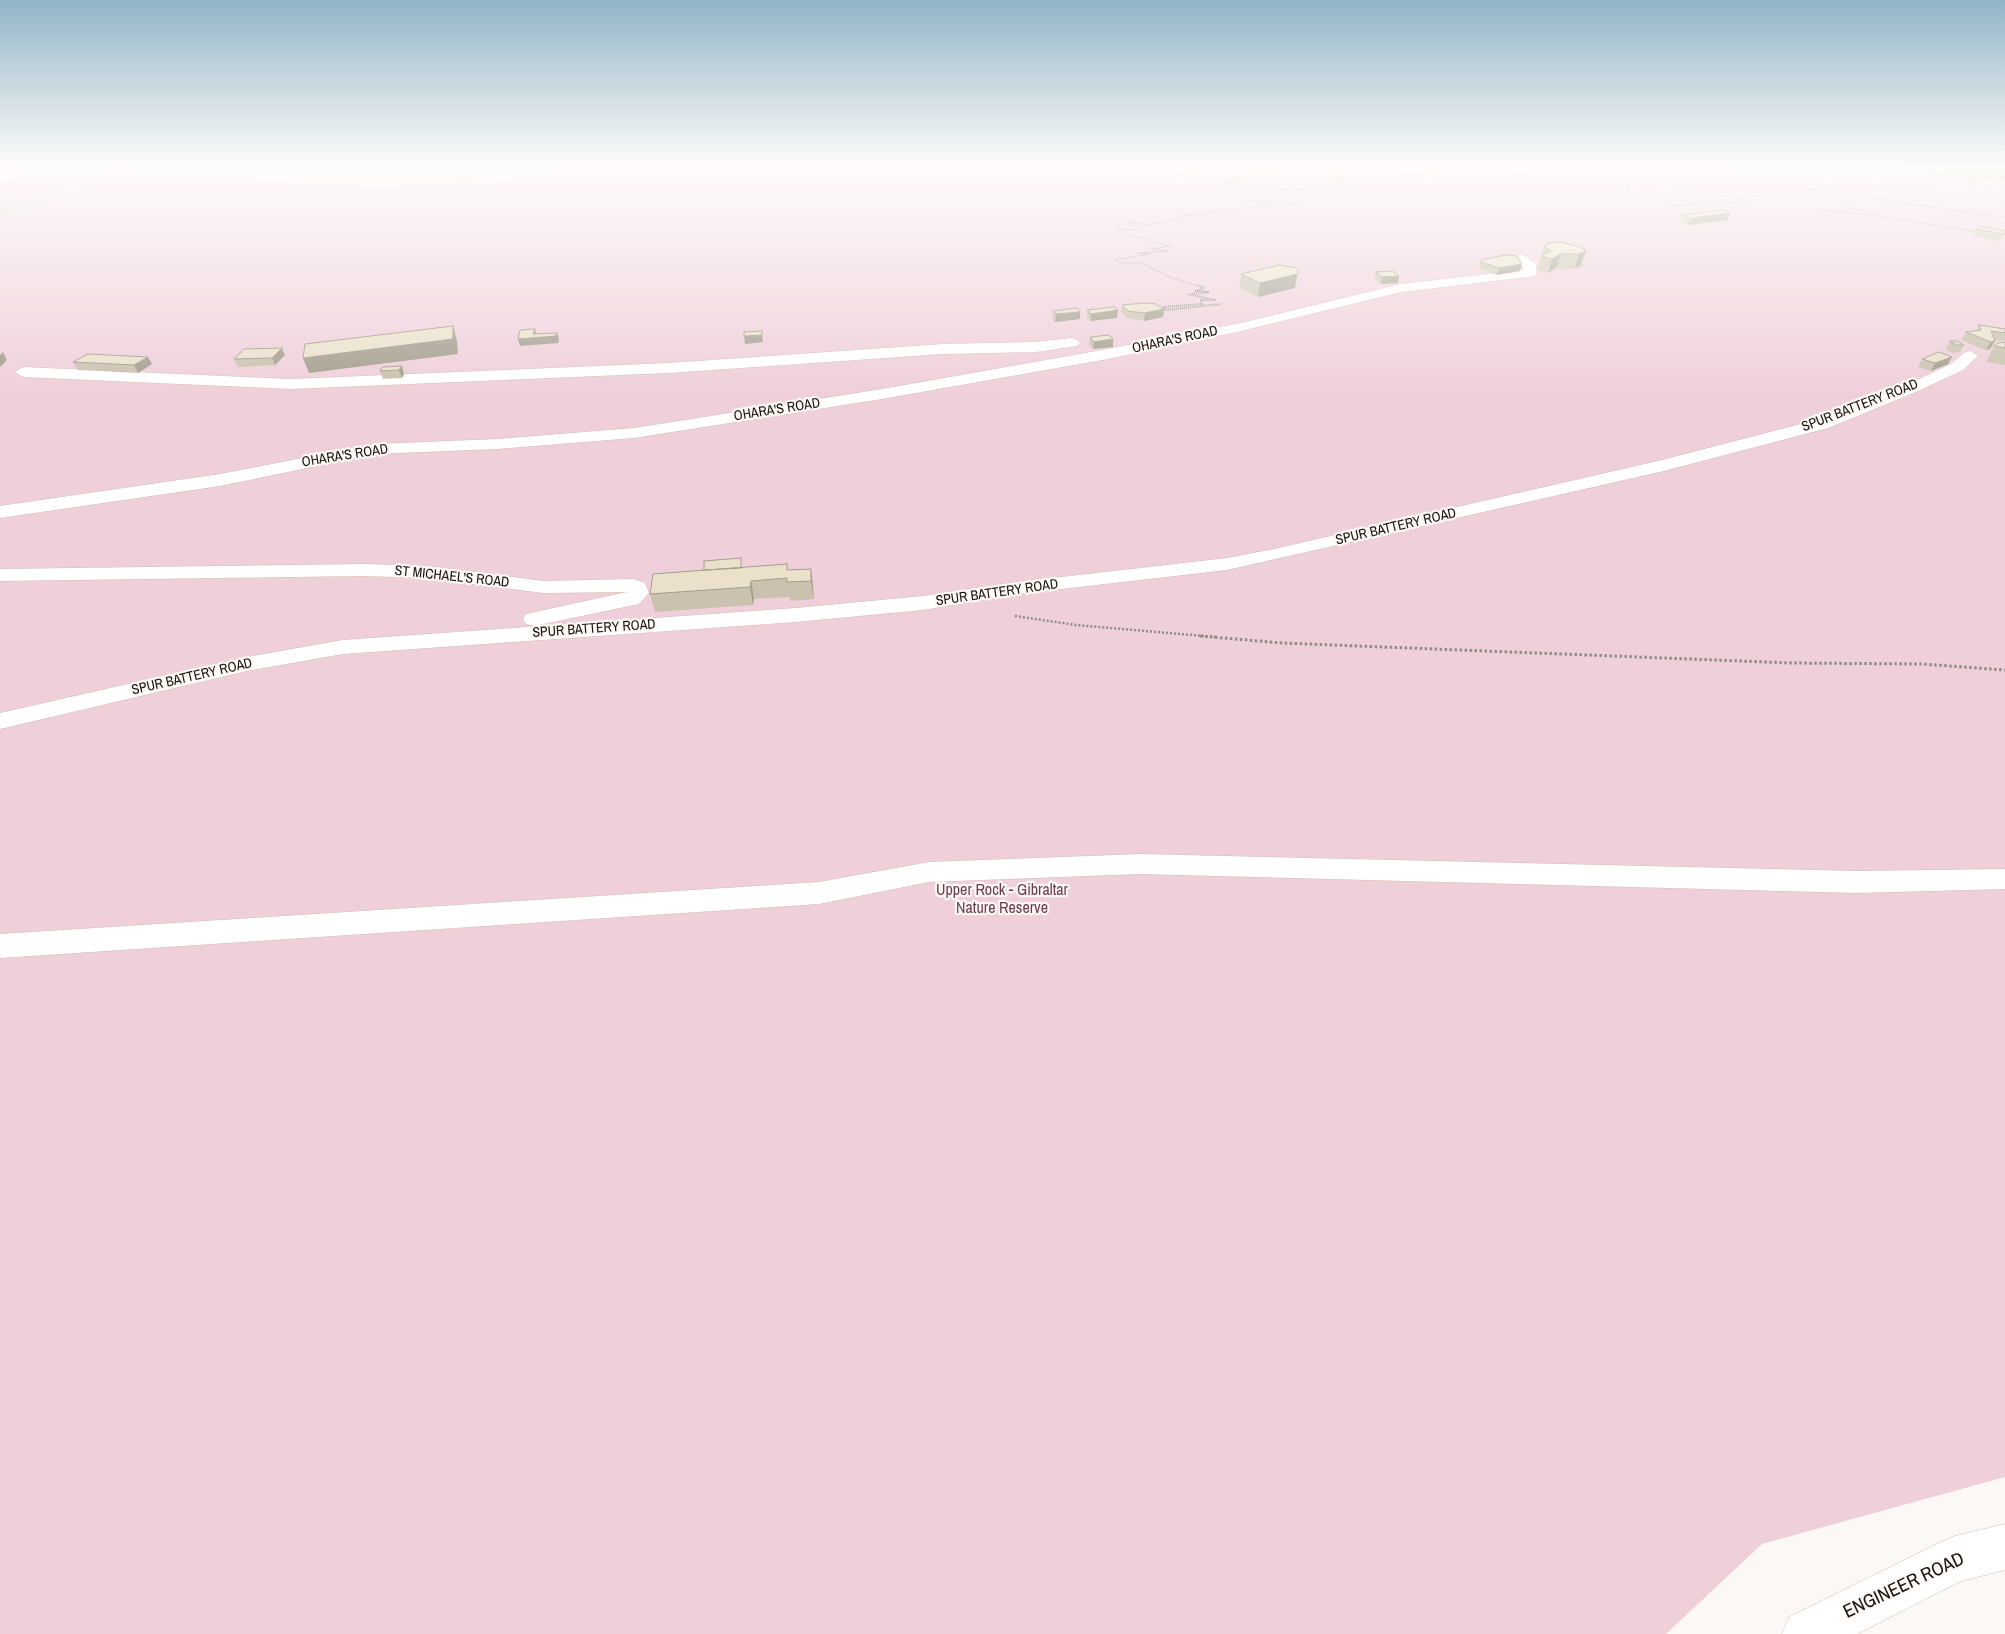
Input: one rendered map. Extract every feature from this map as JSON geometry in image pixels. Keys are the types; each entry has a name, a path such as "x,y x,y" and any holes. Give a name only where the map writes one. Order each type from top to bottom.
{"street":[{"name":"OHARA'S ROAD","path":"0,512 220,480 375,449 497,444 643,432 882,394 1108,354 1242,327 1271,318 1422,284 1506,277 1530,273 1528,264 1521,258"},
{"path":"1115,337 1239,320 1271,318"},
{"path":"23,372 301,384 678,367 943,349 1036,347 1088,341"},
{"name":"SPUR BATTERY ROAD","path":"0,721 247,664 342,647 796,616 923,603 1018,588 1227,564 1274,555 1664,465 1822,424 1910,389 1957,367 1970,356"},
{"name":"ST MICHAEL'S ROAD","path":"0,575 364,570 427,572 543,587 626,585 638,588 636,596 613,604 414,642"},
{"path":"0,946 819,893 930,872 1122,865 1857,882 2005,879"},
{"name":"ENGINEER ROAD","path":"1806,1634 1955,1559 2005,1547"}],"path":[{"path":"1160,243 1170,246 1152,248 1169,251 1138,254 1150,254 1115,260 1119,263 1141,263 1170,277 1205,288 1196,291 1209,292 1187,294 1215,300 1201,300 1202,304 1163,307 1166,310"},
{"path":"1521,258 1561,256 1575,258 1584,264 1579,268 1556,268"},
{"path":"1011,616 1076,625 1282,642 1792,663 1922,664 2005,670"}],"green space":[{"name":"Upper Rock - Gibraltar Nature Reserve","path":"0,243 2005,243 2005,1477 1762,1544 1666,1634 0,1634"}],"building":[{"path":"1549,243 1566,243 1581,247 1586,251 1579,254 1561,254 1552,259 1541,256 1551,251 1544,247"},
{"path":"1505,255 1517,256 1522,264 1499,268 1481,262 1481,260"},
{"path":"1279,265 1296,268 1298,274 1260,283 1241,274"},
{"path":"1392,271 1399,276 1382,277 1376,272"},
{"path":"1156,304 1164,309 1145,313 1128,311 1122,305"},
{"path":"1114,307 1118,310 1091,314 1087,310"},
{"path":"1077,308 1080,312 1056,314 1053,311"},
{"path":"1979,325 2005,329 2005,333 1991,331 1995,341 1991,342 1966,332 1981,330"},
{"path":"453,326 453,339 303,358 305,344"},
{"path":"535,329 533,334 557,333 556,336 518,339 520,330"},
{"path":"762,331 762,335 744,336 744,332"},
{"path":"1109,335 1113,339 1094,342 1090,337"},
{"path":"1950,341 1957,341 1964,345 1957,345"},
{"path":"2005,342 2005,348 1994,346 1998,343"},
{"path":"282,348 272,358 234,359 244,349"},
{"path":"1939,352 1952,357 1935,363 1922,359"},
{"path":"88,354 148,357 134,365 73,362"},
{"path":"402,366 399,370 380,371 383,367"},
{"path":"741,558 741,568 704,570 704,561"},
{"path":"787,564 787,570 811,569 811,581 787,582 787,578 751,581 750,587 650,594 653,574"}]}
